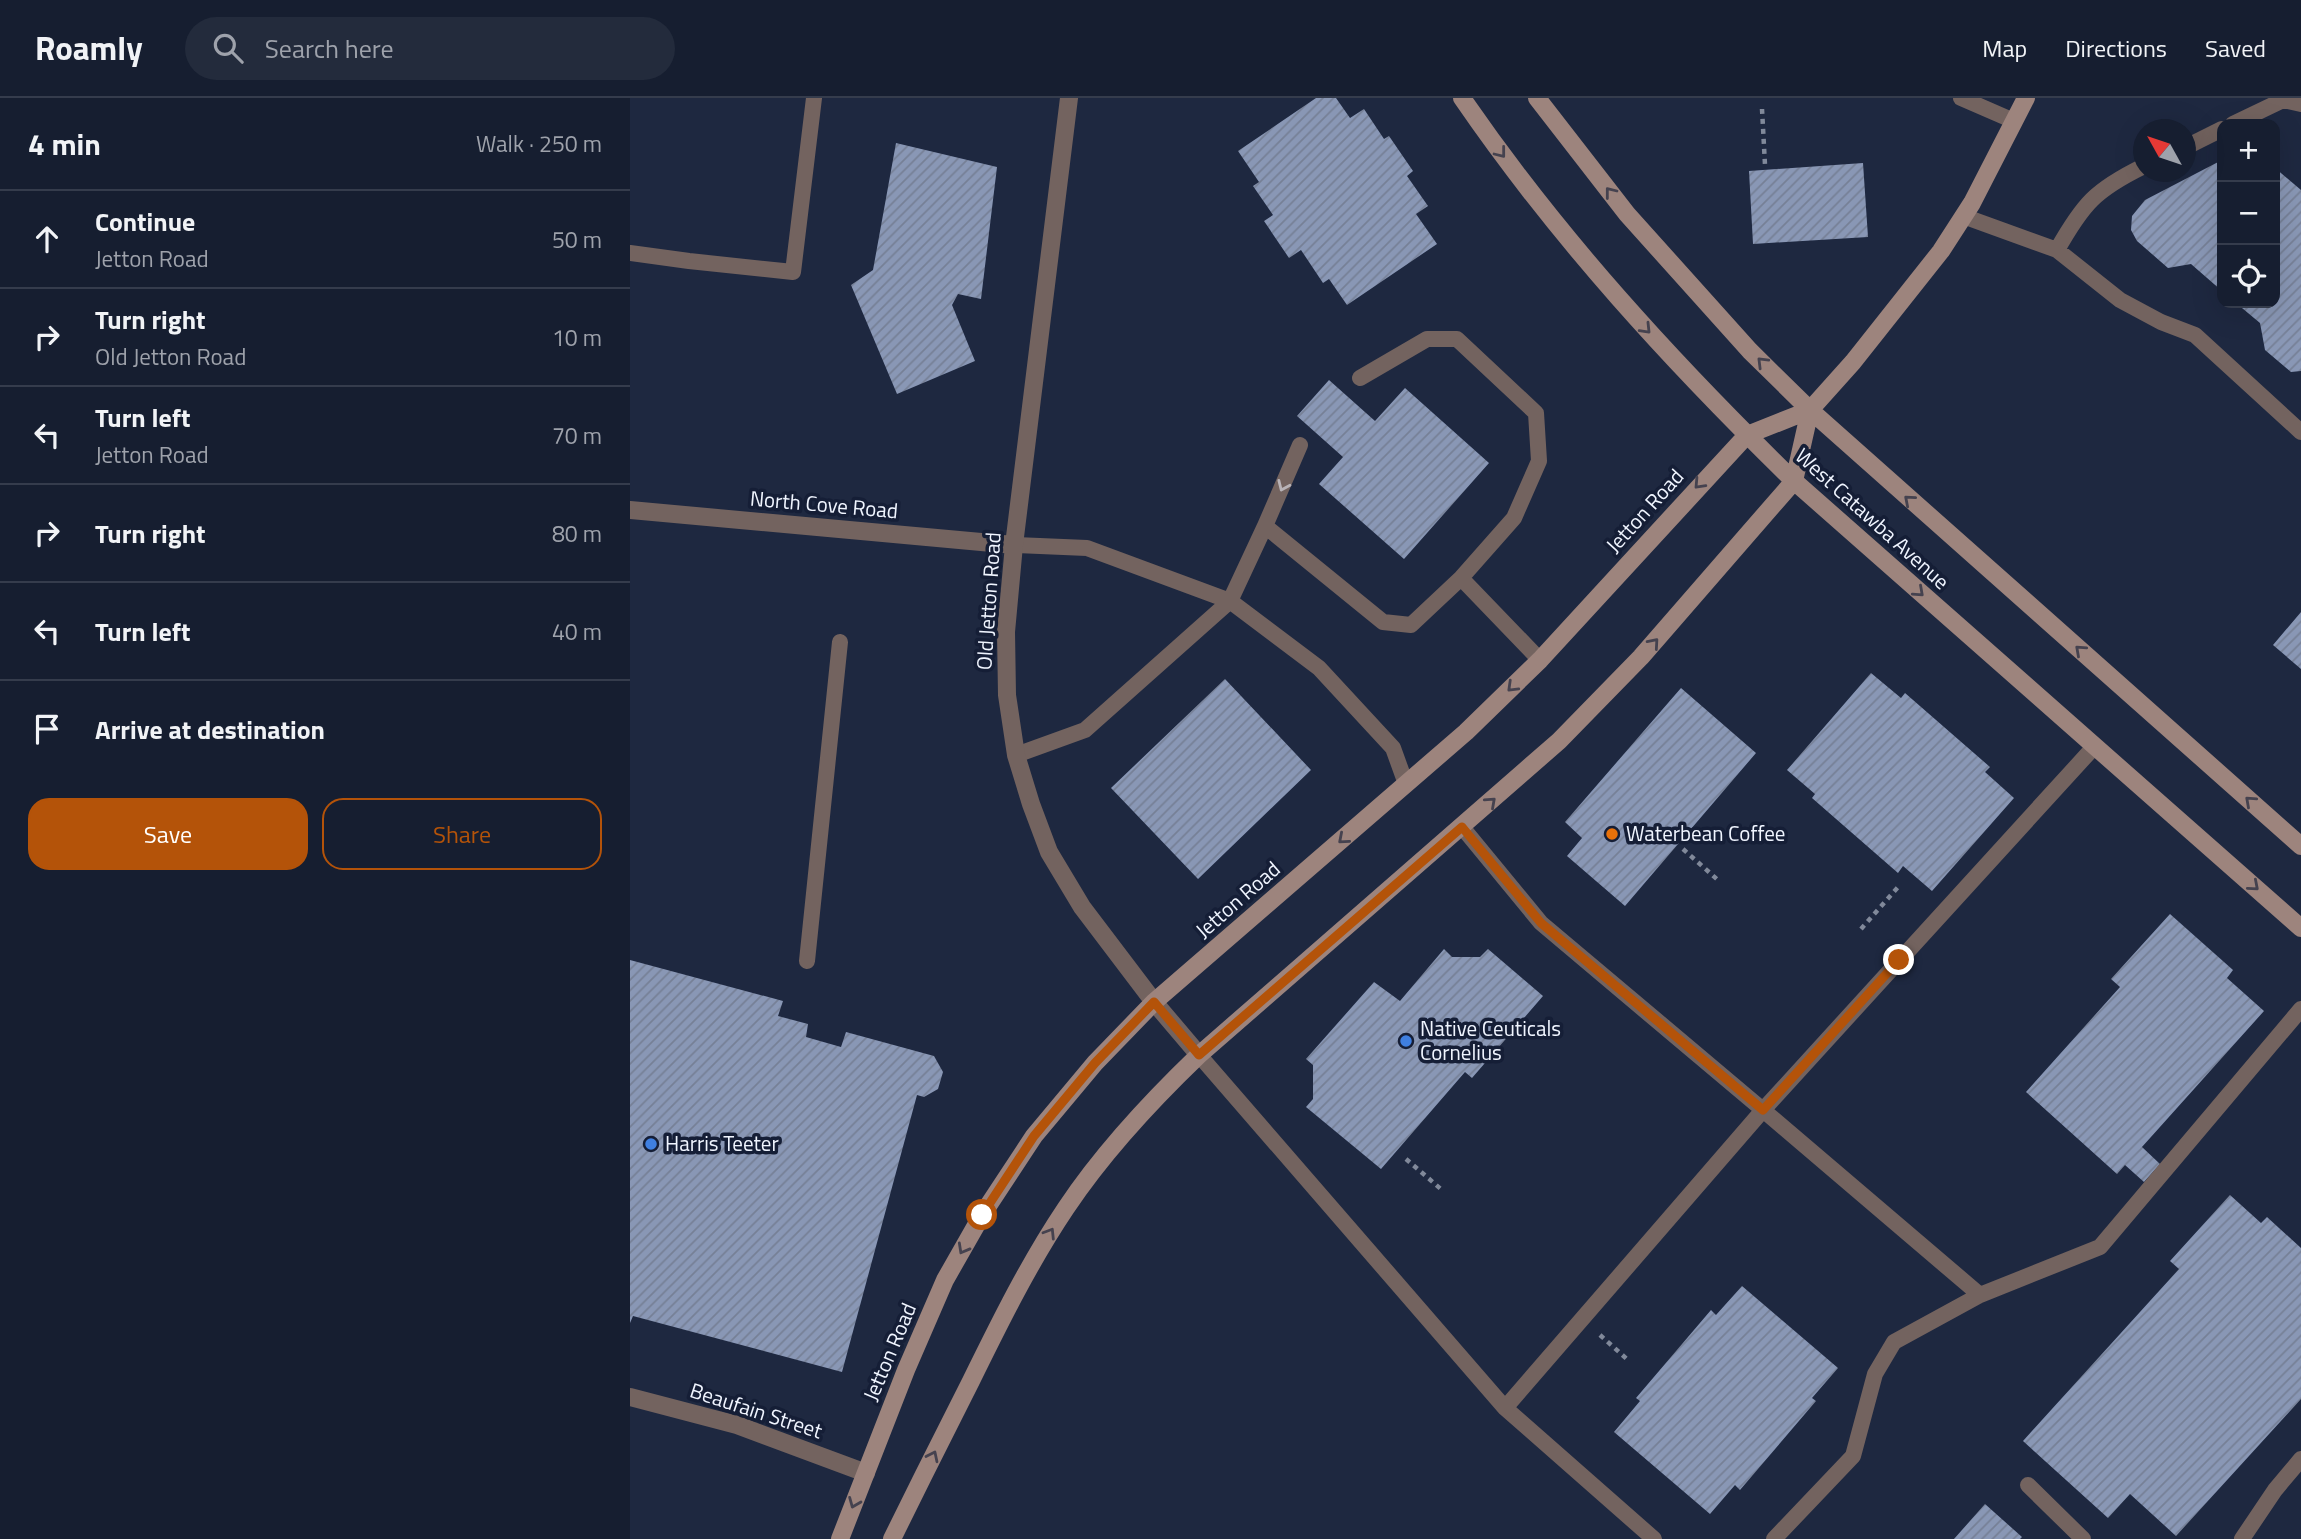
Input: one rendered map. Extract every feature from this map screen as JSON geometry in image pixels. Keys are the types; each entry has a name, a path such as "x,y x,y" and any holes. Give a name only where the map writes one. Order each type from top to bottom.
{"street":[{"name":"Old Jetton Road","path":"1069,98 1014,545 1006,632 1007,695 1016,755 1049,852 1082,908 1154,1002 1199,1055"},
{"name":"West Catawba Avenue","path":"1462,98 1490,140 1609,287 1746,435 1794,481 2301,928"},
{"name":"West Catawba Avenue","path":"1537,98 1627,214 1750,351 1810,410 2301,846"},
{"name":"Jetton Road","path":"840,1539 906,1370 945,1280 982,1215 1034,1136 1095,1063 1154,1002 1466,732 1540,660 1746,435 1810,410 1853,362 1941,251 1963,216 2026,98"},
{"name":"Jetton Road","path":"892,1539 1034,1258 1067,1207 1116,1141 1159,1093 1199,1055 1559,741 1642,657 1794,481 1810,410"},
{"name":"North Cove Road","path":"630,510 1014,545"},
{"name":"Beaufain Street","path":"630,1397 737,1425 866,1474"}],"lane":[{"path":"630,253 793,272 814,98"},
{"path":"1961,98 2014,121"},
{"path":"2243,119 2283,100 2301,104"},
{"path":"2196,141 2217,131"},
{"path":"2057,250 2077,214 2098,192 2133,172"},
{"path":"1963,216 2057,250 2120,300 2161,322 2195,335 2301,432"},
{"path":"1265,526 1383,622 1411,625 1461,578 1514,518 1539,461 1536,413 1457,339 1427,339 1360,377"},
{"path":"1016,755 1085,730 1230,601 1300,446"},
{"path":"1014,545 1087,548 1230,601 1319,668 1393,748 1406,784"},
{"path":"1461,578 1540,660"},
{"path":"807,961 840,642"},
{"path":"1505,1408 1763,1110 2094,747"},
{"path":"1462,827 1541,923 1980,1295"},
{"path":"1774,1539 1853,1456 1875,1374 1894,1342 1980,1295 2100,1247 2301,1009"},
{"path":"1199,1055 1505,1408 1654,1539"},
{"path":"2242,1539 2275,1490 2301,1459"},
{"path":"2028,1485 2083,1539"}],"path":[{"path":"1762,109 1765,166"},
{"path":"1683,849 1719,881"},
{"path":"1861,929 1899,886"},
{"path":"1406,1159 1443,1191"},
{"path":"1583,1319 1628,1360"}],"building":[{"path":"1316,98 1336,98 1350,118 1364,109 1384,139 1389,136 1413,171 1407,176 1428,206 1416,214 1437,244 1347,305 1329,279 1323,283 1301,250 1289,258 1264,221 1273,215 1253,186 1259,182 1238,151"},
{"path":"896,143 997,167 981,299 958,294 952,305 975,361 897,394 851,285 873,270"},
{"path":"1863,163 1868,237 1753,244 1749,171"},
{"path":"2217,163 2217,287 2191,264 2168,268 2137,241 2131,230 2132,216 2145,200 2180,182 2196,182 2196,174"},
{"path":"2280,172 2301,190 2301,371 2291,372 2265,350 2260,323 2242,308 2280,308"},
{"path":"1329,380 1375,421 1405,388 1489,463 1404,559 1319,484 1343,457 1297,416"},
{"path":"2301,612 2301,669 2273,645"},
{"path":"1871,673 1901,698 1905,693 1990,767 1985,772 2014,798 1932,891 1903,866 1898,873 1812,798 1815,794 1787,770"},
{"path":"1225,679 1311,770 1198,879 1111,788"},
{"path":"1681,688 1756,753 1625,906 1567,856 1582,838 1565,822"},
{"path":"2170,914 2233,970 2227,978 2264,1011 2142,1147 2160,1164 2144,1182 2125,1165 2117,1174 2026,1092 2120,987 2111,979"},
{"path":"1444,949 1452,957 1480,957 1488,949 1543,996 1472,1078 1465,1072 1381,1169 1306,1107 1313,1099 1313,1065 1306,1059 1374,982 1400,1001"},
{"path":"630,960 783,1001 778,1016 808,1024 806,1037 841,1047 846,1032 934,1056 943,1072 938,1089 924,1097 917,1095 842,1372 633,1316 630,1323"},
{"path":"2230,1195 2261,1223 2267,1217 2301,1248 2301,1399 2176,1536 2130,1494 2108,1518 2023,1441 2179,1269 2170,1261"},
{"path":"1742,1286 1838,1368 1812,1398 1816,1401 1740,1490 1735,1485 1710,1514 1614,1432 1640,1401 1636,1398 1711,1310 1716,1315"},
{"path":"1985,1504 2022,1537 1954,1539"}],"place":[{"name":"Waterbean Coffee","path":"1612,834"},
{"name":"Native Ceuticals Cornelius","path":"1406,1041"},
{"name":"Harris Teeter","path":"651,1144"}],"route":[{"path":"982,1215 1034,1136 1095,1063 1154,1002 1199,1055 1462,827 1541,923 1763,1110 1899,960"}]}
